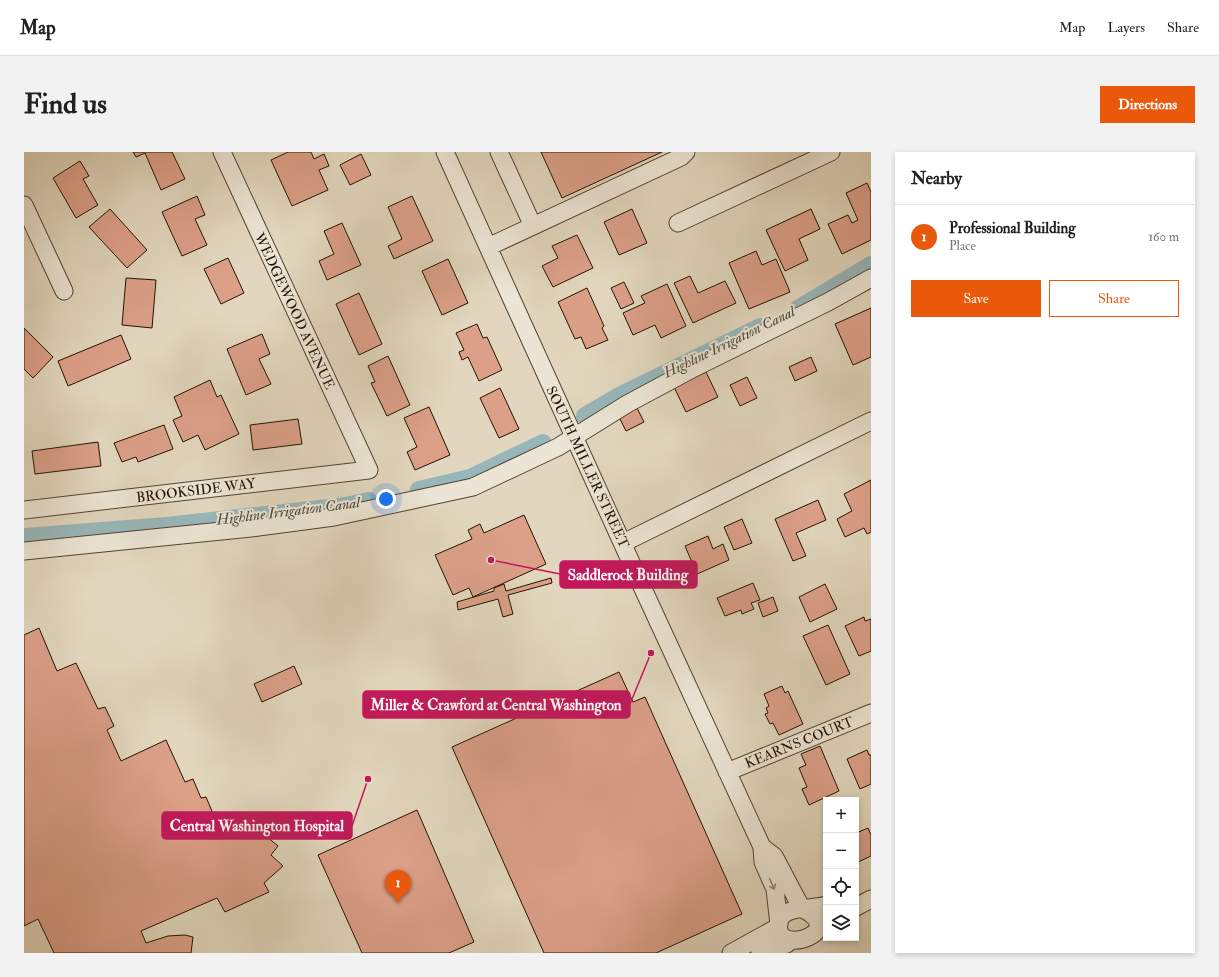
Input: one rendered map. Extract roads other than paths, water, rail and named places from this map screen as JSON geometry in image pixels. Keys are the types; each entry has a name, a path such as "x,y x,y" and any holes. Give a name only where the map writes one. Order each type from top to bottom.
{"street":[{"name":"WEDGEWOOD AVENUE","path":"222,152 368,470"},
{"name":"SOUTH MILLER STREET","path":"445,152 726,772 762,847 762,862 775,889 778,926"},
{"path":"499,152 533,226"},
{"path":"488,247 681,157 686,152"},
{"path":"678,223 831,152"},
{"path":"24,205 64,292"},
{"path":"24,551 250,528 363,512 473,487 497,477 574,437 627,404 694,368 828,302 871,278"},
{"path":"623,543 871,421"},
{"name":"BROOKSIDE WAY","path":"24,510 368,470"},
{"name":"KEARNS COURT","path":"726,772 871,713"},
{"name":"SOUTH MILLER STREET","path":"762,847 774,856 802,909"},
{"path":"859,895 871,891"},
{"path":"859,905 871,899"},
{"path":"731,953 778,926 784,914 790,910 823,906"},
{"path":"760,953 799,948 810,944 819,935 814,916 802,909"},
{"path":"778,926 782,940 792,948"}],"waterway":[{"name":"Highline Irrigation Canal","path":"798,309 871,265"},
{"name":"Highline Irrigation Canal","path":"585,416 621,395 760,327"},
{"name":"Highline Irrigation Canal","path":"419,490 470,478 543,443"},
{"name":"Highline Irrigation Canal","path":"24,537 167,526 346,506 369,501"}],"place":[{"name":"Saddlerock Building","path":"491,560"},
{"name":"Miller & Crawford at Central Washington","path":"651,653"},
{"name":"Central Washington Hospital","path":"368,779"},
{"name":"Professional Building","path":"398,903"}]}
